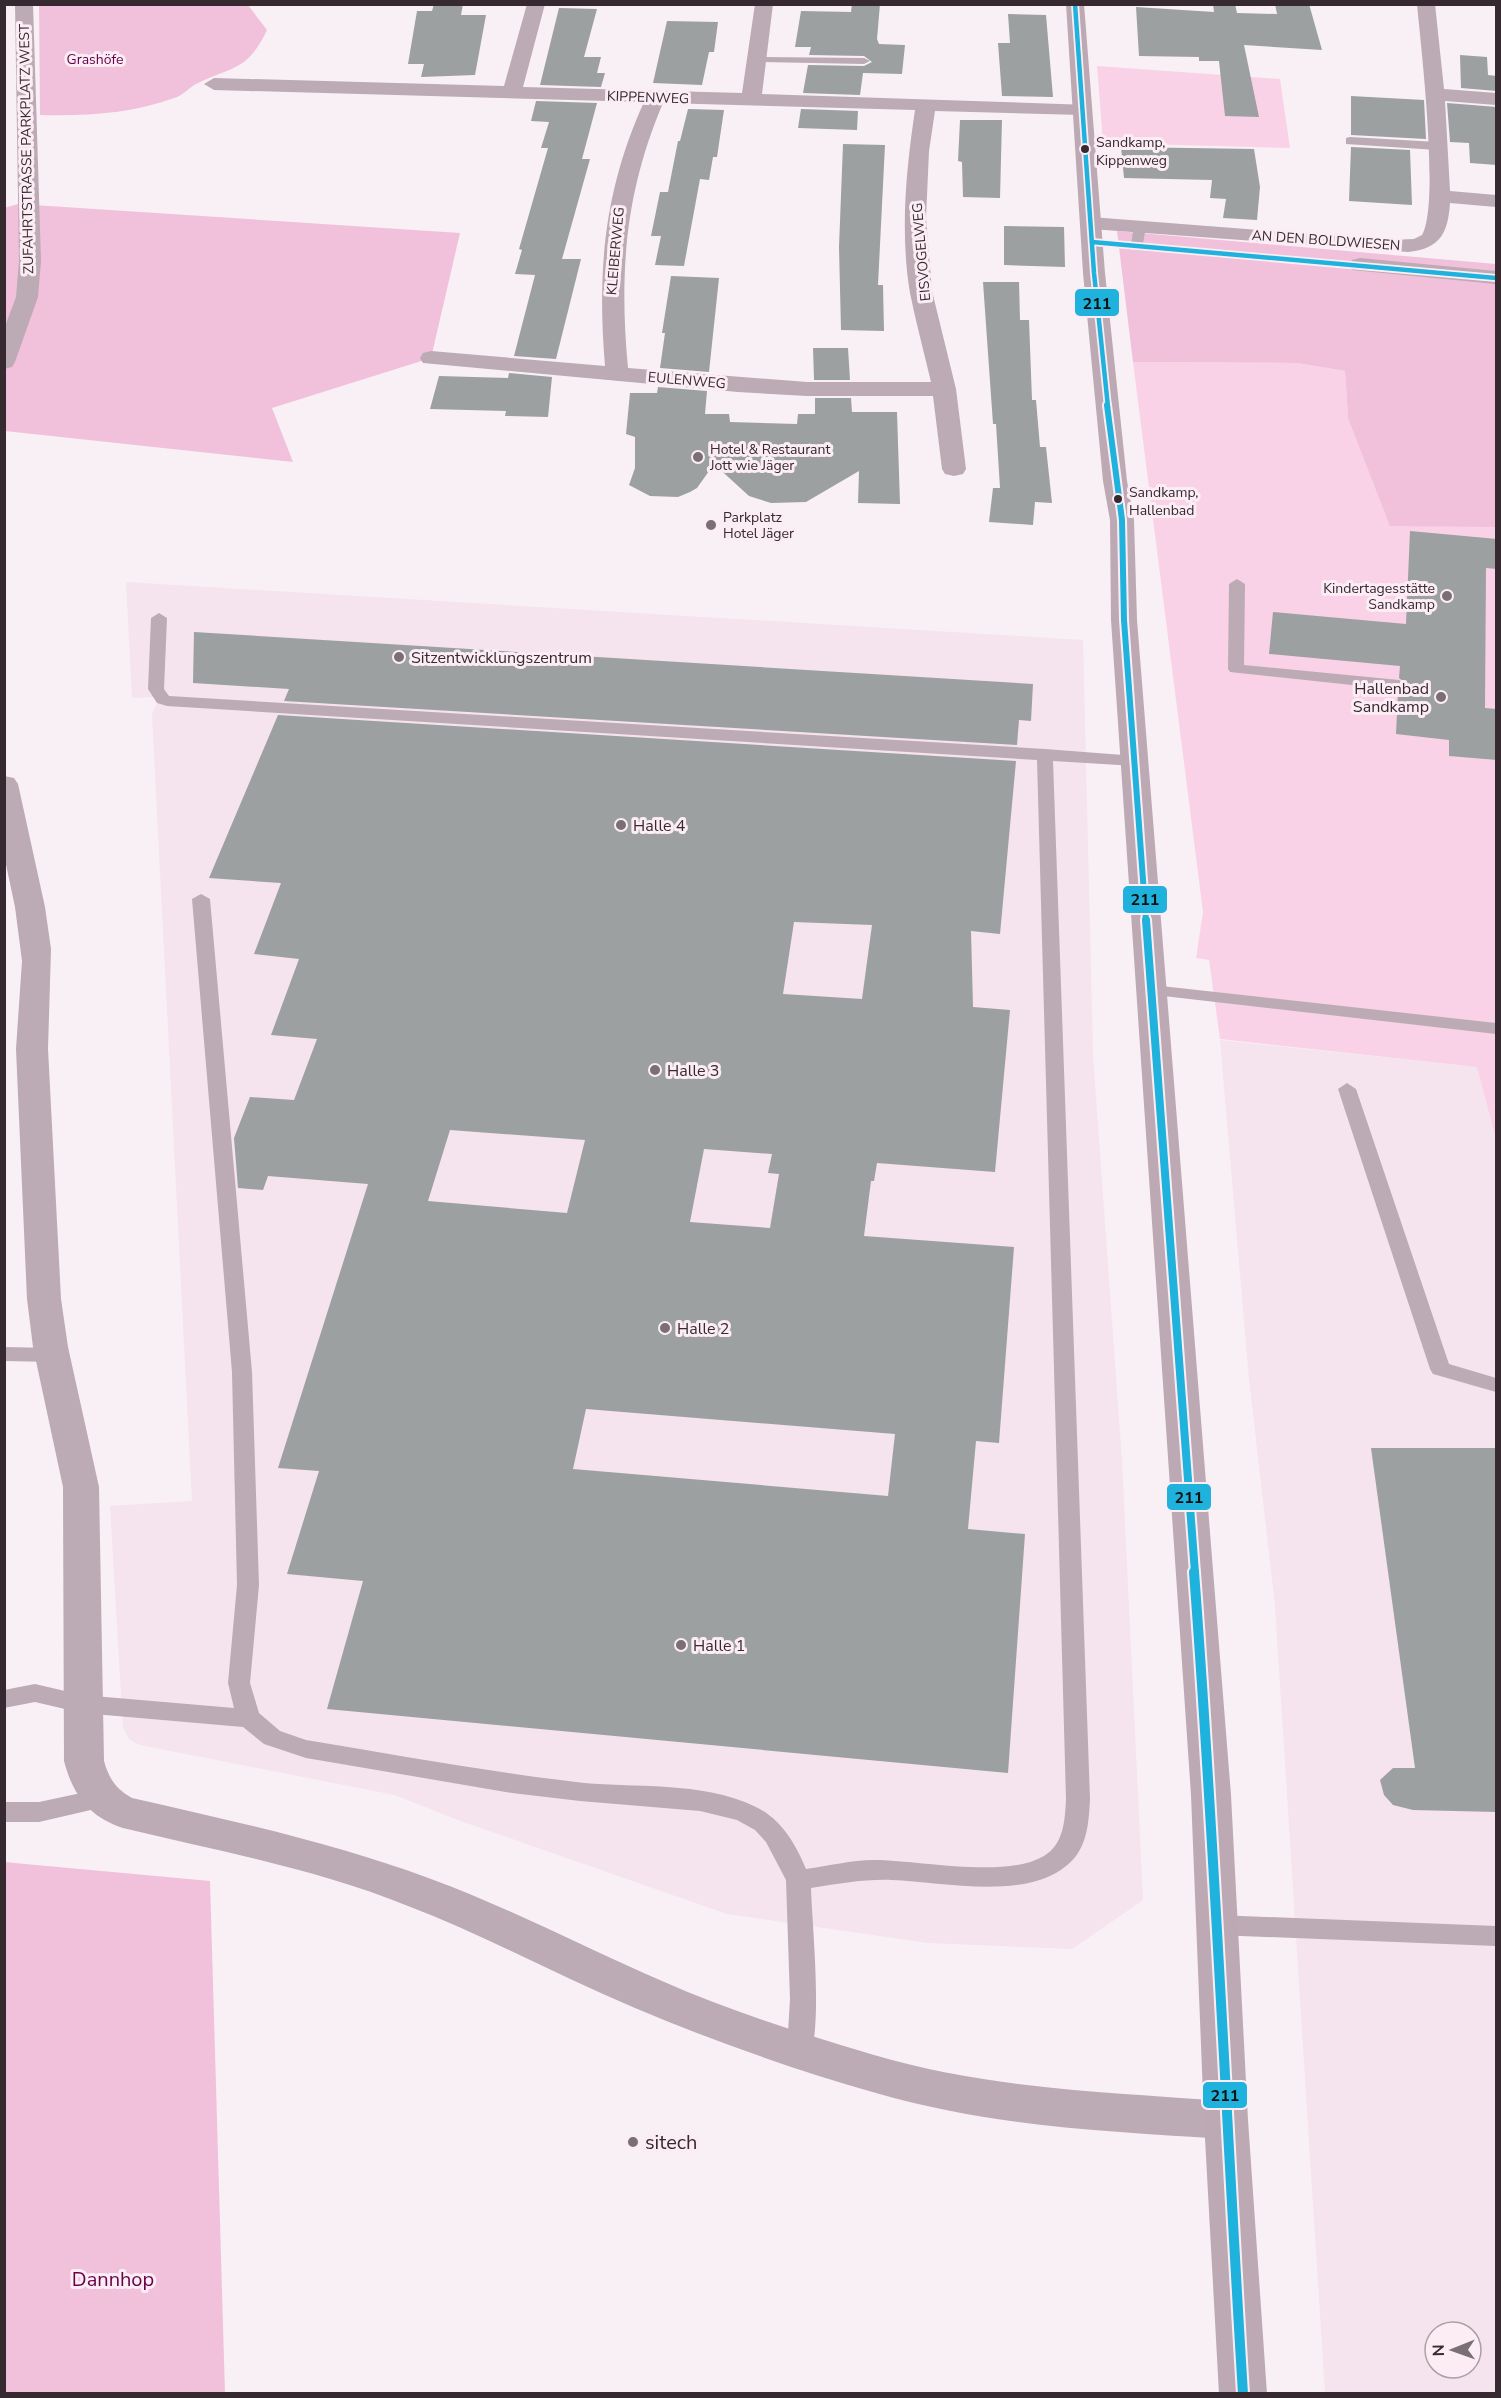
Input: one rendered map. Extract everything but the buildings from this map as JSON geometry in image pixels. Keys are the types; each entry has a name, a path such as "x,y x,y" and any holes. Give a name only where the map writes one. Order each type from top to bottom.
{"street":[{"name":"ZUFAHRTSTRASSE PARKPLATZ WEST","path":"4,362 27,297 30,261 24,4"},
{"path":"512,92 536,4"},
{"path":"751,100 764,4"},
{"path":"1075,4 1110,434 1122,520 1124,620 1210,1783 1226,2120 1243,2394"},
{"name":"AN DEN BOLDWIESEN","path":"1138,235 1411,246 1433,236 1439,224 1440,196 1435,94 1426,4"},
{"name":"KIPPENWEG","path":"214,84 1082,109"},
{"path":"1435,94 1497,99"},
{"name":"KLEIBERWEG","path":"617,374 611,319 615,226 625,173 639,132 656,97"},
{"name":"EISVOGELWEG","path":"926,106 918,152 915,218 921,291 944,389 954,469"},
{"path":"1440,196 1497,201"},
{"path":"1092,232 1138,235 1497,278"},
{"name":"EULENWEG","path":"431,358 807,389 944,389"},
{"path":"4,784 30,908 36,952 33,1058 44,1302 60,1395 76,1449 81,1487 84,1761 93,1791 100,1799 123,1812 295,1852 417,1892 511,1930 649,1995 800,2050 874,2074 950,2093 1020,2105 1226,2120"}],"lane":[{"path":"757,59 864,61"},
{"path":"1350,141 1437,146"},
{"path":"1237,584 1236,669 1399,685"},
{"path":"159,618 156,689 163,700 167,701 1136,761"},
{"path":"798,1880 875,1870 970,1877 1009,1875 1052,1863 1067,1850 1076,1827 1078,1787 1045,754"},
{"path":"201,899 242,1372 247,1479 248,1585 239,1683 249,1718 272,1738 306,1749 581,1792 694,1800 735,1810 762,1822 789,1856 798,1880 803,1999 800,2050"},
{"path":"1152,990 1497,1029"},
{"path":"1347,1089 1440,1369 1497,1385"},
{"path":"4,1354 53,1355"},
{"path":"4,1699 35,1693 82,1704 249,1718"},
{"path":"4,1812 39,1812 100,1799"},
{"path":"1216,1925 1294,1930 1497,1936"}],"shaded area":[{"path":"1097,66 1280,79 1290,148 1103,143"},
{"path":"1133,362 1297,363 1345,371 1348,418 1484,526 1496,527 1496,1139 1477,1067 1220,1039 1209,960 1196,958 1203,912"},
{"path":"126,582 1083,640 1093,1055 1122,1461 1143,1900 1072,1949 928,1943 727,1914 458,1820 395,1795 140,1745 129,1739 123,1728 110,1506 192,1501 152,714 160,697 132,698"},
{"path":"1220,1040 1478,1067 1496,1139 1496,2393 1325,2393 1275,1605 1249,1379"}],"green space":[{"name":"Grashöfe","path":"39,5 248,5 267,30 253,54 245,61 196,84 177,97 143,107 109,113 40,115"},
{"path":"18,204 460,233 431,358 272,408 293,462 5,431 4,208"},
{"path":"1117,231 1496,264 1496,527 1390,526 1348,418 1345,371 1297,363 1133,362"},
{"name":"Dannhop","path":"4,1862 210,1881 225,2393 5,2393"}],"transit line":[{"name":"211","path":"1075,4 1094,273 1115,481 1122,520 1124,620 1211,1795 1226,2120 1243,2394"},
{"name":"211","path":"1092,242 1496,278"}],"place":[{"name":"Sandkamp, Kippenweg","path":"1085,149"},
{"name":"Hotel & Restaurant Jott wie Jäger","path":"698,457"},
{"name":"Sandkamp, Hallenbad","path":"1118,499"},
{"name":"Parkplatz Hotel Jäger","path":"711,525"},
{"name":"Kindertagesstätte Sandkamp","path":"1447,596"},
{"name":"Sitzentwicklungszentrum","path":"399,657"},
{"name":"Hallenbad Sandkamp","path":"1441,697"},
{"name":"Halle 4","path":"621,825"},
{"name":"Halle 3","path":"655,1070"},
{"name":"Halle 2","path":"665,1328"},
{"name":"Halle 1","path":"681,1645"},
{"name":"sitech","path":"633,2142"}]}
